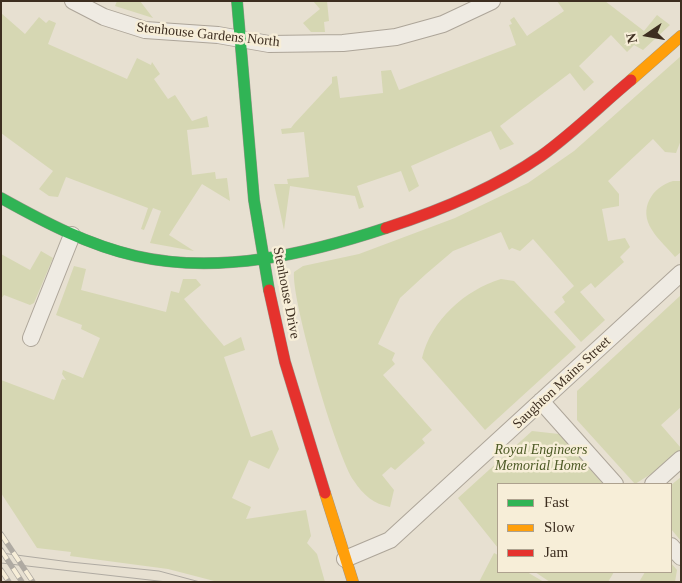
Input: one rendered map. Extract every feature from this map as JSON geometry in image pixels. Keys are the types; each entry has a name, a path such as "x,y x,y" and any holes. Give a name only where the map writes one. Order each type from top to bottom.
{"street":[{"name":"Stenhouse Gardens North","path":"73,1 104,17 145,30 170,34 218,35 269,44 343,43 379,40 443,24 492,1"},
{"name":"Stenhouse Drive","path":"237,1 252,180 263,258 285,362 353,582"},
{"path":"1,198 100,246 156,260 208,264 263,258 348,241 405,222 486,186 539,156 563,138 681,36"},
{"path":"31,338 72,234"},
{"name":"Saughton Mains Street","path":"345,559 390,540 681,273"},
{"path":"541,401 614,483"},
{"path":"654,483 681,459"},
{"path":"672,547 681,556"}],"green space":[{"path":"117,1 140,1 153,18 115,6"},
{"path":"313,1 327,1 329,21 324,22 325,32 311,32 303,23 320,9"},
{"path":"557,1 605,1 644,31 657,15 670,25 643,50 634,45 627,52 611,35 579,66 594,82 584,91 570,73 500,126 514,144 500,150 491,131 411,166 419,186 409,192 401,171 357,186 364,207 359,209 355,196 290,186 284,230 274,184 288,184 287,179 309,177 304,132 282,134 281,129 291,128 332,83 332,77 337,76 340,98 383,93 381,71 391,70 399,90 516,45 509,25 512,24 510,20 514,17 527,36 564,11"},
{"path":"1,13 25,34 39,17 46,23 49,20 56,23 48,44 127,79 137,58 151,65 152,62 160,74 154,79 168,99 175,95 192,121 207,116 209,127 187,130 192,175 215,172 216,179 227,178 230,201 202,184 169,235 194,251 150,243 161,211 153,208 144,230 141,229 148,208 66,177 58,197 49,196 39,189 53,171 1,133"},
{"path":"681,56 681,140 676,153 665,152 653,139 608,181 619,194 619,206 602,209 608,241 625,238 630,247 620,257 624,262 595,288 591,283 580,292 605,320 581,342 554,312 565,302 562,297 574,286 533,239 520,251 512,248 509,250 501,232 453,251 400,298 378,344 395,353 392,360 395,364 383,375 432,430 422,439 425,443 395,470 391,467 382,475 394,490 390,507 379,504 369,498 354,481 346,467 337,443 307,344 295,288 294,272 303,266 359,254 455,218 528,183 574,151"},
{"path":"681,181 681,252 675,257 654,234 646,214 649,200 653,194 665,184"},
{"path":"41,251 53,258 34,303 30,305 4,295 1,299 1,254 30,270"},
{"path":"74,266 86,269 81,290 166,312 171,291 179,293 183,279 196,279 201,285 184,299 224,346 241,337 245,350 224,357 251,437 272,430 279,449 269,469 249,460 232,498 251,507 246,519 306,510 311,536 307,543 317,554 325,582 218,582 168,569 70,556 71,552 37,548 1,493 1,380 54,400 62,379 66,380 62,374 63,370 83,378 100,338 81,329 82,325 56,315"},
{"path":"501,279 514,281 576,347 485,430 422,358 433,331 451,308 475,291"},
{"path":"681,295 681,407 661,425 681,448 681,455 634,483 577,420 577,391"},
{"name":"Royal Engineers Memorial Home","path":"532,431 559,434 602,483 497,483 497,547 458,498"},
{"path":"681,477 681,541 672,530 672,484"},
{"path":"494,553 497,554 497,573 529,573 544,582 479,582"},
{"path":"672,564 677,570 675,582 639,582 644,573 672,573"},
{"path":"536,573 613,573 608,582 550,582"}],"tram line":[{"path":"1,553 159,571 200,582"},
{"path":"1,563 167,582"}],"railway":[{"path":"1,534 33,582"},
{"path":"1,550 22,582"},
{"path":"1,570 9,582"}],"traffic: fast":[{"path":"237,1 254,200 269,290"},
{"path":"1,198 50,224 101,246 136,256 167,261 199,263 262,259 325,246 386,228"}],"traffic: slow":[{"path":"631,80 681,36"},
{"path":"325,493 353,582"}],"traffic: jam":[{"path":"386,228 466,198 523,168 564,138 631,80"},
{"path":"269,290 285,362 325,493"}]}
